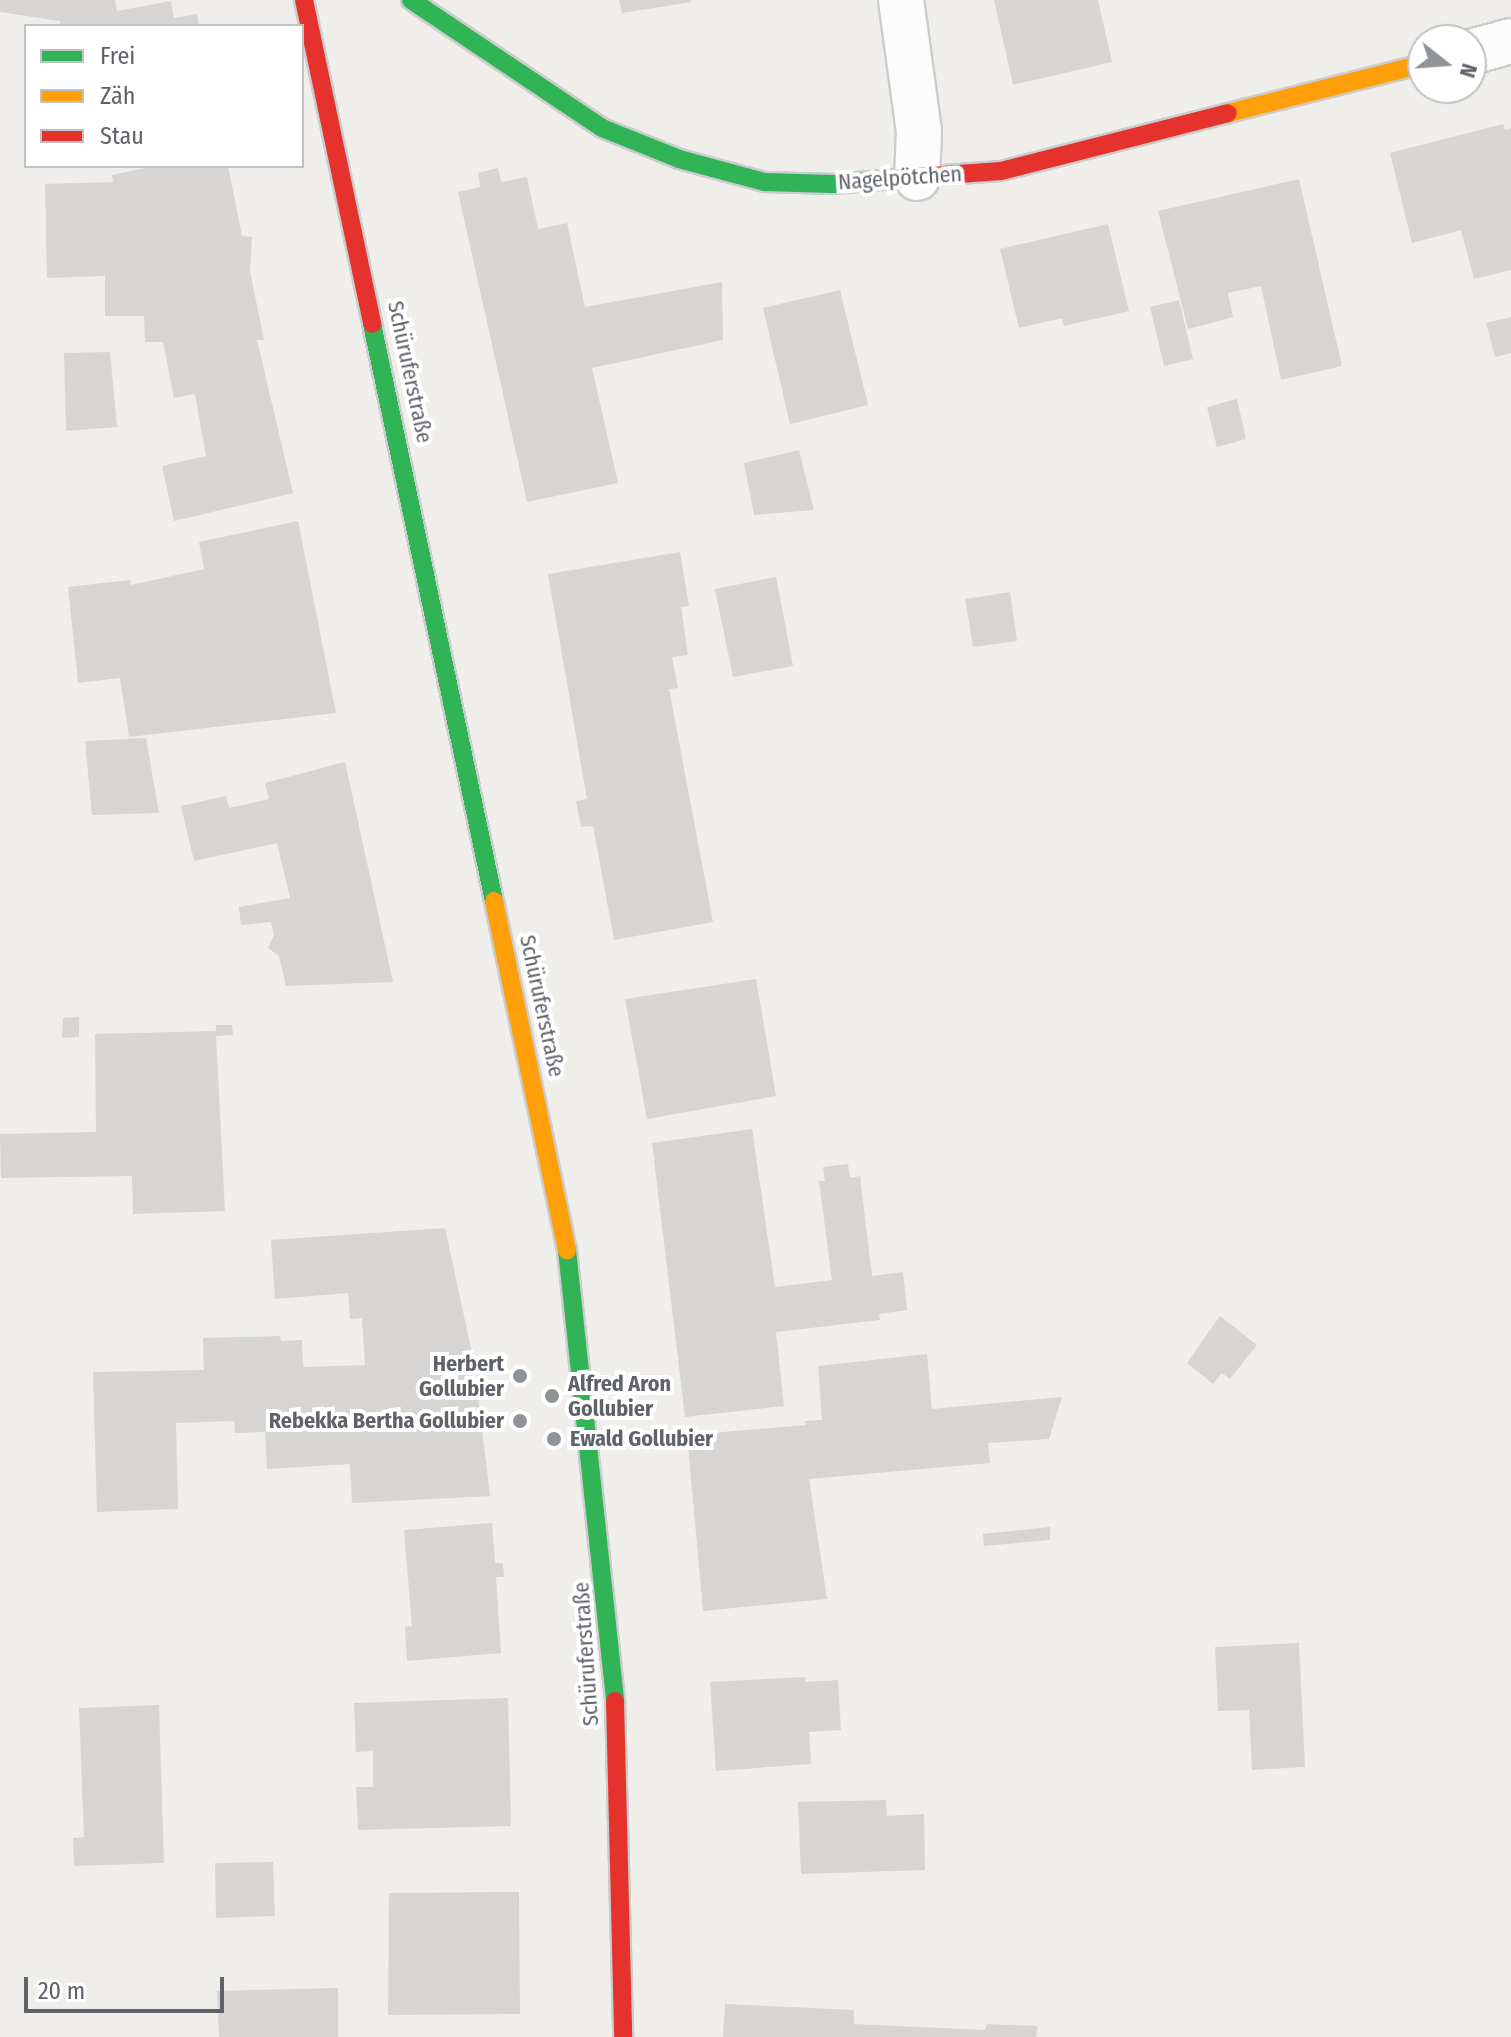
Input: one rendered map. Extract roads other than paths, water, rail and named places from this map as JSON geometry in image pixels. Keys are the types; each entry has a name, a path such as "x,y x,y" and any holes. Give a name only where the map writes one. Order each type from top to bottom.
{"main road":[{"name":"Schüruferstraße","path":"304,0 569,1258 614,1658 623,2037"},
{"name":"Nagelpötchen","path":"411,0 602,128 679,159 764,182 917,178 1001,171 1407,68"}],"street":[{"path":"901,0 919,131 917,178"},
{"path":"1487,48 1511,41"}],"place":[{"name":"Herbert Gollubier","path":"520,1376"},
{"name":"Alfred Aron Gollubier","path":"552,1396"},
{"name":"Rebekka Bertha Gollubier","path":"520,1421"},
{"name":"Ewald Gollubier","path":"554,1439"}]}
